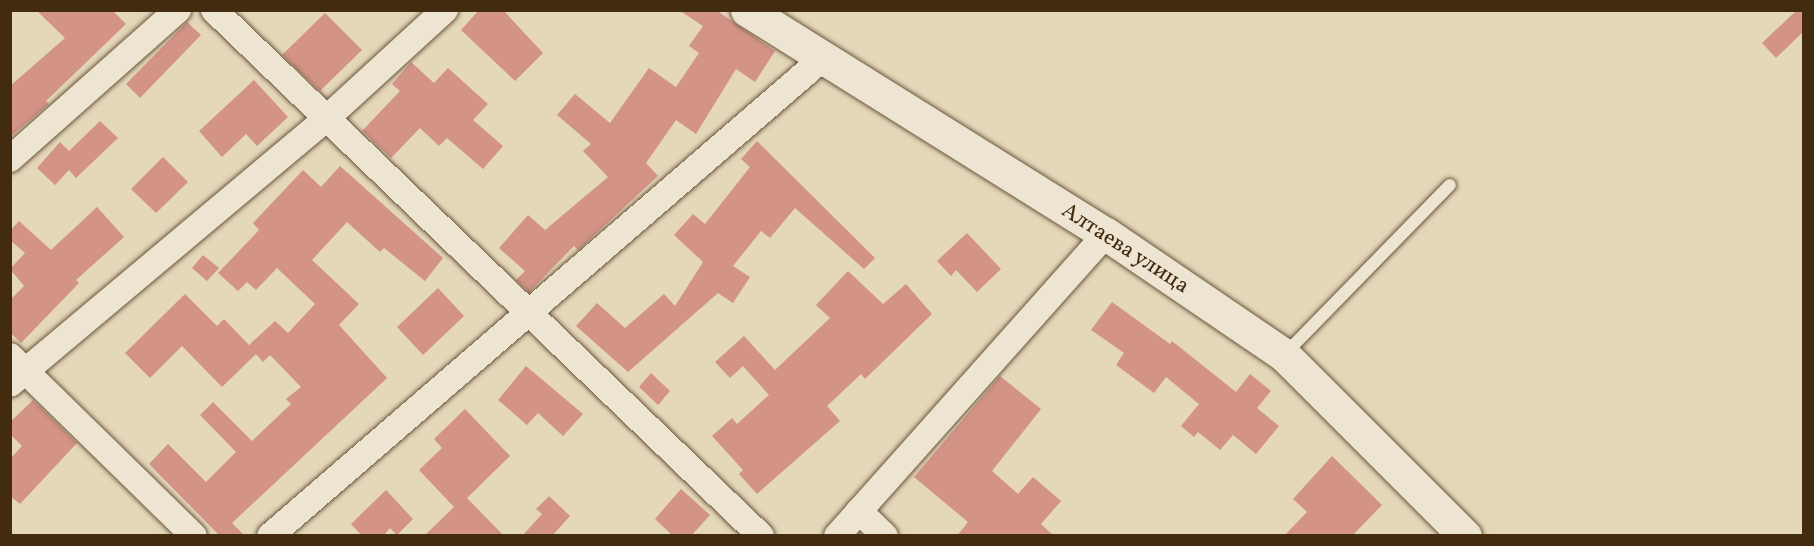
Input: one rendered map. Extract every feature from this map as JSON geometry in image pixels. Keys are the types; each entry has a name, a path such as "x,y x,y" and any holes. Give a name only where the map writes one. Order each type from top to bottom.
{"main road":[{"name":"Алтаева улица","path":"747,10 822,59 1106,234 1284,355 1465,536"}],"street":[{"path":"10,159 178,10"},
{"path":"214,10 527,314 761,536"},
{"path":"194,536 16,370 327,118 445,10"},
{"path":"270,536 822,59"},
{"path":"837,536 1106,234"},
{"path":"859,511 885,536"}],"lane":[{"path":"1284,355 1450,185"}],"building":[{"path":"36,10 112,10 126,24 46,101 49,104 10,137 10,86 65,38"},
{"path":"479,10 503,10 543,53 515,81 461,30"},
{"path":"679,10 716,10 775,51 755,82 736,69 696,134 676,120 646,163 658,176 578,250 574,246 529,292 516,280 525,271 499,248 528,215 545,230 608,177 583,151 591,144 557,115 575,94 610,123 649,68 676,87 699,53 689,46 703,26"},
{"path":"1797,10 1803,10 1803,32 1776,58 1762,43"},
{"path":"325,13 362,50 320,91 282,55"},
{"path":"187,22 201,35 140,98 126,84"},
{"path":"411,62 434,83 448,68 488,104 473,120 503,146 483,169 447,138 439,146 420,128 391,158 362,131 400,91 392,84"},
{"path":"254,80 288,117 257,146 246,134 222,157 199,131"},
{"path":"100,121 118,138 76,178 69,170 55,185 37,168 60,142 69,151"},
{"path":"757,141 875,258 864,269 795,208 770,238 761,231 733,266 750,277 733,303 718,293 628,372 576,326 597,303 625,328 664,294 675,306 703,262 674,235 693,214 705,224 750,167 741,159"},
{"path":"163,157 188,182 156,213 131,189"},
{"path":"340,166 443,258 425,281 384,248 380,252 347,222 312,260 359,304 339,325 387,378 232,523 245,536 220,536 149,464 168,444 206,482 236,452 200,415 213,402 252,441 291,404 286,399 301,387 270,355 263,362 256,354 222,387 182,346 150,378 125,353 185,294 217,326 224,319 249,345 275,321 288,333 315,304 277,268 256,290 247,282 238,291 218,273 259,230 253,223 303,170 321,187"},
{"path":"97,207 124,237 76,280 79,283 21,343 10,332 10,300 24,286 10,269 25,253 10,240 10,231 19,221 51,250"},
{"path":"967,233 1001,269 977,292 956,270 951,276 937,261"},
{"path":"203,255 219,268 207,281 192,268"},
{"path":"848,271 883,304 906,284 932,314 865,379 861,374 827,406 840,421 757,494 739,474 743,470 712,436 732,418 737,424 769,395 743,366 730,378 715,362 744,336 775,370 830,318 816,305"},
{"path":"438,288 464,316 423,355 397,327"},
{"path":"1112,302 1170,344 1172,341 1236,392 1250,374 1271,391 1257,408 1279,426 1256,454 1233,435 1220,450 1198,432 1194,437 1181,426 1199,404 1166,377 1154,393 1116,365 1124,353 1091,330"},
{"path":"526,366 583,414 563,436 538,413 527,425 498,400"},
{"path":"651,373 670,391 658,405 639,387"},
{"path":"1000,376 1041,409 992,471 1018,494 1033,477 1061,501 1041,524 1054,536 957,536 968,522 914,477"},
{"path":"33,400 77,443 20,504 10,496 10,459 22,446 10,434 10,422"},
{"path":"465,409 510,456 467,498 504,536 424,536 454,507 419,470 442,448 434,439"},
{"path":"1332,456 1382,505 1352,536 1284,536 1307,512 1293,499"},
{"path":"681,489 710,515 691,536 673,536 655,519"},
{"path":"386,490 413,519 397,535 390,528 383,536 362,536 351,524"},
{"path":"549,496 570,516 552,536 522,536 542,514 536,509"}]}
